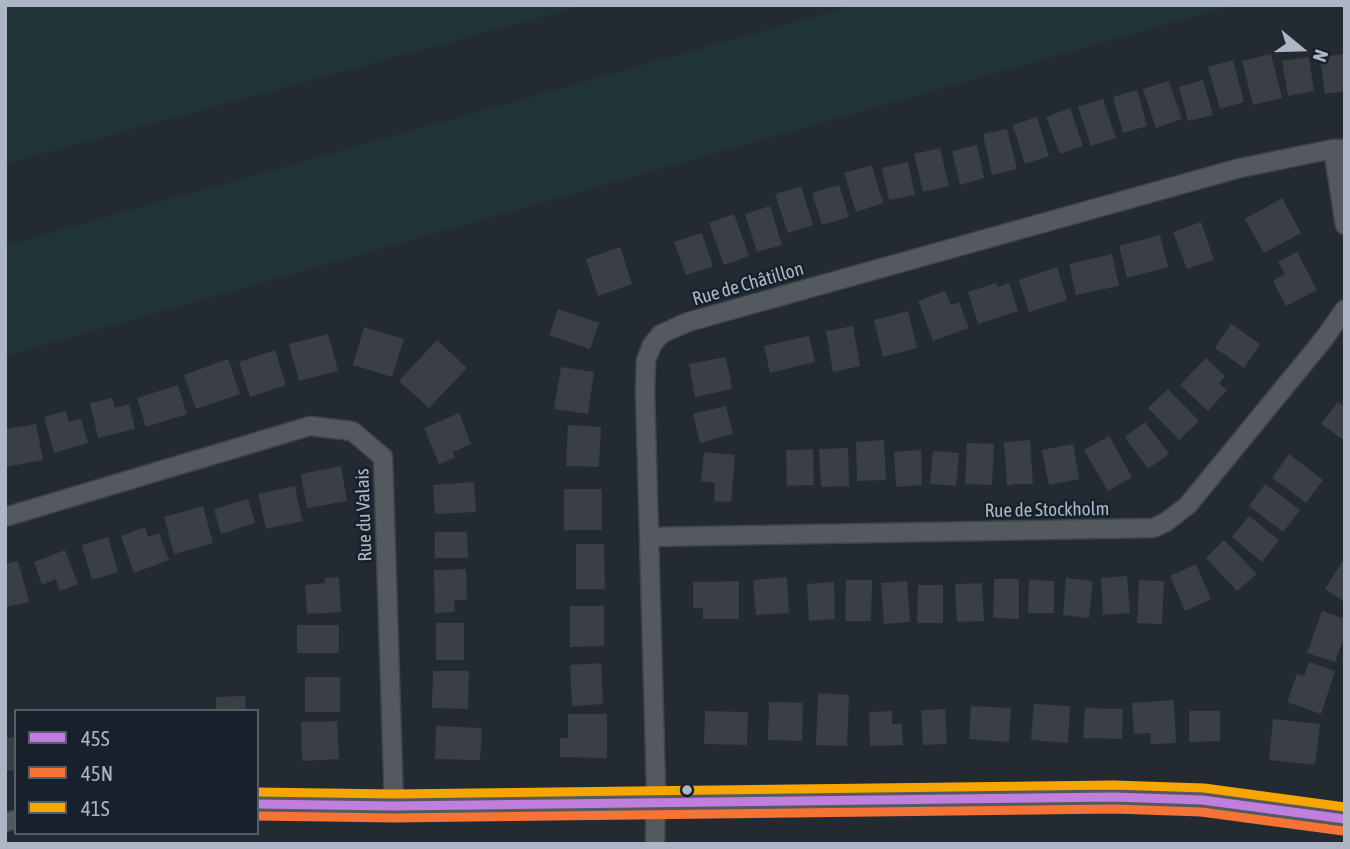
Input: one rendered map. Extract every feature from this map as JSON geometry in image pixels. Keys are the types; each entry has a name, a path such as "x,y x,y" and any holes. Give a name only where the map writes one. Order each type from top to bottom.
{"street":[{"path":"1339,149 1345,225"},
{"name":"Rue de Châtillon","path":"656,844 645,368 652,345 661,334 701,318 1240,168 1339,149"},
{"name":"Rue de Stockholm","path":"649,537 1153,528 1166,523 1188,505 1323,340 1345,309"},
{"name":"Rue du Valais","path":"5,517 310,426 352,431 383,457 394,806"},
{"path":"259,804 394,806 1114,797 1202,800 1345,819"}],"shaded area":[{"path":"5,5 585,5 5,164"},
{"path":"855,5 1234,5 5,356 5,246"}],"building":[{"path":"1271,54 1282,98 1253,105 1242,61"},
{"path":"1345,54 1345,91 1325,94 1320,57"},
{"path":"1309,57 1314,91 1288,96 1282,61"},
{"path":"1233,60 1244,102 1220,109 1208,67"},
{"path":"1203,80 1213,115 1188,121 1179,87"},
{"path":"1169,81 1182,119 1156,128 1143,89"},
{"path":"1137,90 1147,126 1123,133 1113,97"},
{"path":"1103,99 1116,138 1091,146 1078,107"},
{"path":"1070,108 1083,146 1060,154 1046,117"},
{"path":"1037,117 1049,156 1025,164 1013,125"},
{"path":"1007,129 1017,169 992,175 983,134"},
{"path":"977,145 984,178 960,185 952,151"},
{"path":"940,148 949,186 923,192 914,154"},
{"path":"908,162 915,195 889,200 882,168"},
{"path":"872,165 883,203 856,212 844,173"},
{"path":"839,185 849,217 822,225 812,193"},
{"path":"801,186 813,225 788,233 775,194"},
{"path":"1282,198 1301,233 1264,253 1245,219"},
{"path":"770,206 782,245 757,252 745,214"},
{"path":"734,214 749,256 724,265 709,223"},
{"path":"1201,222 1214,260 1187,269 1173,232"},
{"path":"702,233 713,266 686,275 674,242"},
{"path":"1160,235 1168,267 1127,278 1119,246"},
{"path":"620,247 632,284 598,296 586,259"},
{"path":"1297,252 1317,290 1286,306 1273,281 1285,274 1278,262"},
{"path":"1112,254 1119,286 1076,295 1069,264"},
{"path":"1057,267 1067,300 1029,312 1019,280"},
{"path":"996,283 998,287 1009,283 1018,311 978,324 968,292"},
{"path":"945,291 951,305 959,302 969,328 933,341 918,301"},
{"path":"558,309 599,323 590,349 549,335"},
{"path":"908,311 917,348 883,357 874,320"},
{"path":"1231,324 1260,344 1244,368 1215,348"},
{"path":"853,326 860,366 833,372 826,331"},
{"path":"364,327 404,339 392,377 353,365"},
{"path":"328,334 338,371 299,381 289,344"},
{"path":"809,336 815,362 770,373 764,346"},
{"path":"437,340 467,368 429,408 399,381"},
{"path":"275,350 286,385 250,397 239,362"},
{"path":"726,357 732,389 695,397 689,364"},
{"path":"1206,358 1225,376 1219,383 1227,390 1208,411 1180,385"},
{"path":"228,359 240,394 196,409 184,375"},
{"path":"561,367 594,372 588,414 554,409"},
{"path":"178,385 187,414 146,427 137,398"},
{"path":"1168,389 1199,421 1179,440 1148,408"},
{"path":"112,398 115,408 129,404 135,429 98,438 90,403"},
{"path":"1338,402 1345,407 1345,441 1321,424"},
{"path":"726,406 733,434 700,443 693,414"},
{"path":"66,411 69,422 81,419 88,443 54,453 44,417"},
{"path":"459,413 471,444 453,452 455,458 439,464 424,428"},
{"path":"1145,422 1169,454 1148,469 1125,437"},
{"path":"36,424 43,460 6,467 5,429"},
{"path":"568,425 601,427 599,467 566,466"},
{"path":"1109,436 1132,477 1108,491 1084,450"},
{"path":"884,440 886,480 857,481 856,442"},
{"path":"1030,440 1033,484 1007,486 1004,442"},
{"path":"967,443 994,444 992,485 965,484"},
{"path":"1073,444 1079,479 1049,485 1042,450"},
{"path":"848,448 849,486 821,487 819,449"},
{"path":"813,449 814,485 787,486 786,450"},
{"path":"921,450 922,485 896,487 894,452"},
{"path":"933,451 959,453 956,486 930,484"},
{"path":"704,452 735,455 731,502 714,501 715,483 701,481"},
{"path":"1289,454 1323,480 1306,503 1272,478"},
{"path":"341,466 347,501 307,508 301,474"},
{"path":"474,482 476,512 435,514 433,485"},
{"path":"1265,484 1300,510 1283,532 1249,506"},
{"path":"295,486 302,521 266,529 258,494"},
{"path":"564,489 602,489 602,530 564,530"},
{"path":"248,499 255,523 221,534 214,509"},
{"path":"203,506 213,543 174,554 164,517"},
{"path":"1249,516 1279,540 1262,562 1232,537"},
{"path":"145,527 148,537 159,533 169,560 134,573 121,536"},
{"path":"435,532 467,532 468,558 435,558"},
{"path":"108,537 118,572 92,580 82,545"},
{"path":"1224,540 1257,574 1237,591 1206,558"},
{"path":"576,544 604,544 605,589 576,589"},
{"path":"65,550 78,584 60,591 56,579 42,585 34,562"},
{"path":"1345,557 1345,602 1325,589"},
{"path":"18,561 29,602 5,607 5,564"},
{"path":"1196,564 1211,599 1185,611 1170,576"},
{"path":"466,569 467,600 454,600 455,612 435,613 434,570"},
{"path":"1127,576 1130,613 1103,615 1101,578"},
{"path":"339,577 341,612 307,614 305,585 325,583 325,578"},
{"path":"787,577 789,613 756,615 753,580"},
{"path":"1066,578 1093,581 1089,618 1063,615"},
{"path":"994,579 1019,579 1019,619 993,618"},
{"path":"846,580 872,580 871,621 845,621"},
{"path":"1029,580 1054,581 1054,613 1028,613"},
{"path":"1139,580 1164,581 1162,624 1137,623"},
{"path":"739,581 739,619 703,619 703,608 693,608 693,582"},
{"path":"907,581 910,622 884,624 881,583"},
{"path":"834,582 835,619 809,621 807,584"},
{"path":"982,583 984,621 957,622 955,584"},
{"path":"918,585 943,585 943,623 917,623"},
{"path":"570,606 604,606 604,646 570,647"},
{"path":"1322,611 1345,619 1345,635 1335,662 1307,653"},
{"path":"436,623 464,623 464,660 436,660"},
{"path":"297,625 339,625 339,653 297,653"},
{"path":"1309,662 1335,671 1321,714 1287,702 1297,674 1304,676"},
{"path":"601,663 603,704 572,706 570,665"},
{"path":"433,671 469,671 468,709 432,708"},
{"path":"305,677 340,677 340,712 305,712"},
{"path":"818,693 849,695 847,746 816,745"},
{"path":"245,696 246,709 216,709 216,697"},
{"path":"1174,700 1176,743 1151,744 1150,733 1134,734 1132,703"},
{"path":"769,702 803,703 802,741 768,740"},
{"path":"1034,704 1070,706 1068,743 1031,740"},
{"path":"971,706 1011,708 1009,742 969,739"},
{"path":"1085,708 1123,709 1122,739 1083,738"},
{"path":"945,709 947,744 923,745 921,710"},
{"path":"705,711 748,712 747,745 704,744"},
{"path":"892,711 892,724 902,724 903,745 870,746 869,712"},
{"path":"1189,711 1220,711 1220,741 1189,742"},
{"path":"568,714 607,714 607,758 560,757 560,738 568,738"},
{"path":"1273,719 1320,724 1315,765 1269,760"},
{"path":"337,721 339,759 302,761 301,722"},
{"path":"436,726 482,728 480,760 435,759"},
{"path":"14,737 14,770 5,771 5,738"}],"transit line":[{"name":"41S","path":"259,792 394,794 1114,785 1204,788 1345,807"},
{"name":"45S","path":"259,804 394,806 1114,797 1202,800 1345,819"},
{"name":"45N","path":"259,816 394,818 1114,809 1201,812 1343,831"}]}
